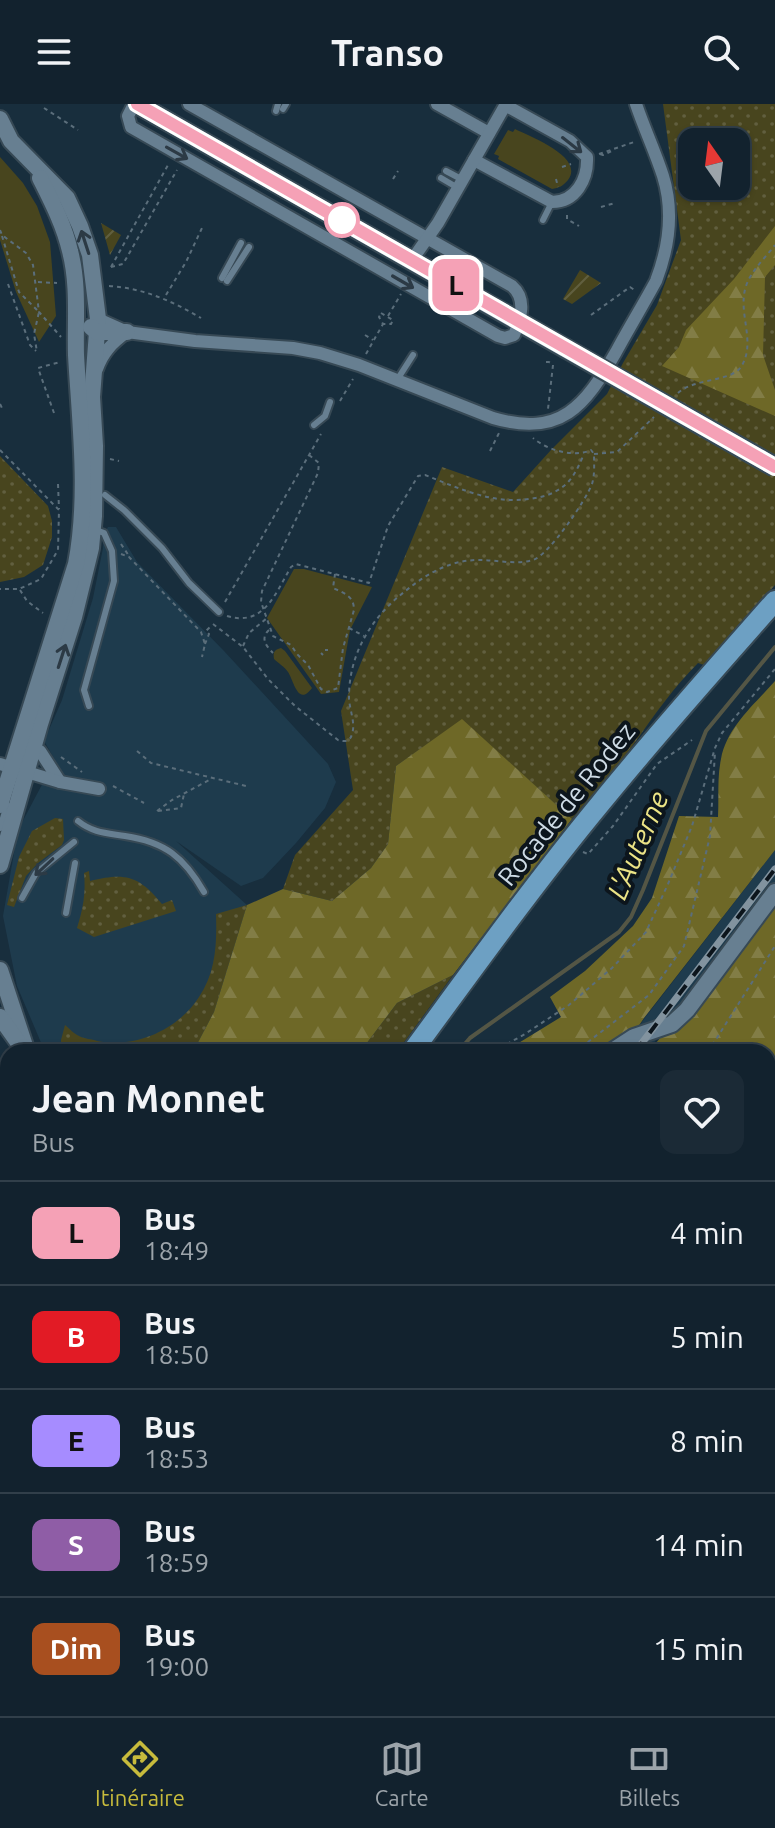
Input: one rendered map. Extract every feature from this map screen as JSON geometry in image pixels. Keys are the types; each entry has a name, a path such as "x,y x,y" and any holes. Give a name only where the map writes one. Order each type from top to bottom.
{"main road":[{"path":"135,104 775,467"},
{"name":"Rocade de Rodez","path":"418,1044 568,843 671,718 775,601"}],"street":[{"path":"135,104 128,116 131,127 498,336 514,335 520,321 521,302 517,291 207,108 189,104"},
{"path":"81,338 127,332 195,341 293,348 347,360 510,423 543,423 559,419 576,409 597,386 663,264 669,237 668,193 636,104"},
{"path":"440,105 489,133"},
{"path":"412,260 438,223 505,105 570,141 587,157 587,169 575,194 562,202 552,202 474,160"},
{"path":"0,119 11,141 67,198 90,255 81,338 83,511 76,564 36,691 26,747"},
{"path":"0,805 26,747 74,617 93,529 93,377 76,312 71,255 62,223 35,165"},
{"path":"93,377 102,356 112,343 127,332"},
{"path":"26,747 40,751 60,782"},
{"path":"14,769 99,789"},
{"path":"0,865 14,769"},
{"path":"623,1044 634,1037 672,1024 687,1010 775,892"},
{"path":"0,970 23,1044"},
{"path":"0,1017 20,1044"}],"lane":[{"path":"446,171 460,184"},
{"path":"441,178 460,184"},
{"path":"543,220 552,202"},
{"path":"225,280 245,245"},
{"path":"397,380 413,355"},
{"path":"314,425 334,403"},
{"path":"105,495 162,548 189,583 219,612"},
{"path":"89,706 84,690 114,581 112,551 104,533 93,529"},
{"path":"0,828 14,769"},
{"path":"78,821 99,833 161,845 195,876 204,892"},
{"path":"22,898 36,873 74,842"},
{"path":"66,913 75,863"}],"path":[{"path":"44,108 78,130"},
{"path":"599,154 624,146"},
{"path":"603,152 614,150"},
{"path":"169,163 111,267 123,264 178,168"},
{"path":"562,167 571,164"},
{"path":"393,179 398,171"},
{"path":"556,179 559,188"},
{"path":"151,195 160,201"},
{"path":"601,207 615,203"},
{"path":"567,215 567,219 579,226"},
{"path":"134,226 142,231"},
{"path":"166,295 202,228"},
{"path":"0,230 19,292 60,336 81,338"},
{"path":"2,235 26,253 33,265 39,312 34,334 37,352 30,345 8,284"},
{"path":"674,397 685,386 736,372 743,364 748,347 743,302 746,284 775,245"},
{"path":"120,250 128,255"},
{"path":"37,282 57,283"},
{"path":"107,286 138,289 159,296 201,318"},
{"path":"591,315 624,291"},
{"path":"387,317 402,293"},
{"path":"381,313 393,320 391,324 383,324 379,317 381,313"},
{"path":"368,352 383,324"},
{"path":"365,335 374,340"},
{"path":"54,413 38,368 59,361 81,338"},
{"path":"546,362 553,365 548,410"},
{"path":"334,403 356,373"},
{"path":"0,404 3,410"},
{"path":"323,430 219,612 229,617 251,618 270,602 291,567 296,564 369,583 388,526 418,476 425,475 479,496 502,500 522,501 542,497 568,483 584,454 591,450 594,454 617,452 662,408"},
{"path":"490,451 501,430 506,432"},
{"path":"529,433 546,447 584,454"},
{"path":"0,450 59,510"},
{"path":"202,657 209,634 206,631 213,624 243,647 268,679 295,706 331,735 349,740 352,735 349,700 353,664 365,636 385,609 420,578 437,569 477,560 516,563 539,557 588,492 593,480 594,454"},
{"path":"309,455 319,463 318,473 262,591 261,602 270,629 277,639 291,645 308,665 321,689 327,692 338,688 343,648 354,610 352,598 333,588 335,574"},
{"path":"0,589 19,589 41,579 58,550 58,484"},
{"path":"112,551 129,557 201,632 205,644"},
{"path":"19,589 27,601 46,615 59,619"},
{"path":"243,647 249,633 267,618"},
{"path":"348,627 365,636"},
{"path":"270,629 265,633 264,640 273,653"},
{"path":"507,1044 569,1005 612,968 646,932 692,826 722,733 775,669"},
{"path":"568,843 588,854 613,826 657,764 692,740"},
{"path":"585,1044 649,995 684,946 710,836 715,748"},
{"path":"137,751 151,763 246,786"},
{"path":"184,794 181,808 157,811 172,800 213,778"},
{"path":"713,1044 775,946"}],"shaded area":[{"path":"663,104 775,104 775,585 704,665 698,663 681,682 572,819 462,720 396,766 388,844 371,868 332,901 283,889 295,855 353,790 341,711 442,467 513,492 607,394 657,305 681,240"},
{"path":"515,129 563,156 571,172 564,184 552,189 498,159 499,156 494,154 508,130 513,132"},
{"path":"0,157 23,183 37,206 50,242 56,316 39,342 16,292 0,240"},
{"path":"101,223 121,235 110,255"},
{"path":"580,270 601,283 572,304 563,299"},
{"path":"0,456 48,506 52,537 43,565 24,577 0,582"},
{"path":"108,527 116,527 137,562 328,764 336,782 325,808 263,878 241,886 176,841 247,905 214,1012 197,1044 42,1044 17,986 3,916 18,830 55,760 44,741 62,700 93,598 104,533"},
{"path":"294,569 372,587 350,630 339,692 321,694 267,618"},
{"path":"281,648 312,688 307,693 300,694 287,670 274,659 274,652"},
{"path":"55,818 63,819 62,845 26,876 14,907 7,905 19,857 32,831"},
{"path":"775,850 775,883 672,1015 653,1044 627,1044"},
{"path":"89,871 90,881 123,877 139,882 162,904 172,900 176,911 94,937 77,928 84,901 84,873"},
{"path":"247,905 214,1012 197,1044 61,1044 65,1025 83,1038 111,1043 140,1039 167,1028 179,1019 199,997 209,978 216,946 216,914"},
{"path":"453,975 403,1044 366,1044 397,1003"}],"green space":[{"path":"775,226 775,265 765,277 763,355 775,390 775,416 662,366 679,347 686,330 734,279"},
{"path":"775,681 775,850 626,1044 517,1044 561,1017 550,997 585,971 633,926 652,898 679,816 718,817 721,759 729,737 742,717"},
{"path":"462,719 572,819 453,975 397,1003 366,1044 197,1044 214,1012 247,905 283,889 332,901 371,868 388,844 396,766"},
{"path":"775,892 775,1044 655,1044"}],"waterway":[{"name":"L'Auterne","path":"465,1044 619,932 631,917 706,731 775,647"}],"railway":[{"path":"641,1044 775,869"}],"bus line":[{"name":"L","path":"137,104 775,467"}]}
